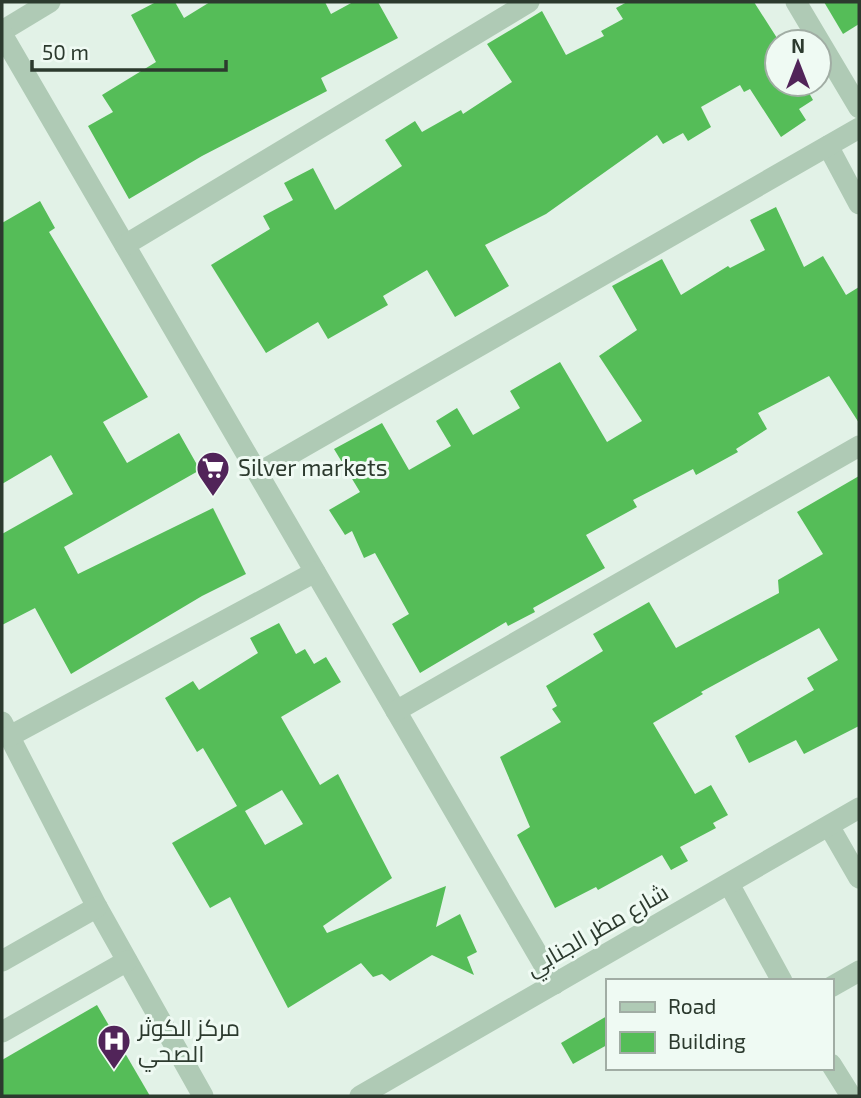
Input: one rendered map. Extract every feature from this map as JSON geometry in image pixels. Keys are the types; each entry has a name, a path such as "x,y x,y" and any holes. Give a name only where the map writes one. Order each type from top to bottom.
{"street":[{"path":"50,2 2,32 555,984"},
{"path":"125,245 529,2"},
{"path":"796,2 859,108"},
{"path":"258,473 859,128"},
{"path":"828,146 859,205"},
{"path":"396,711 859,446"},
{"path":"202,1096 97,907 6,729 315,572"},
{"name":"شارع مظر الجنابي","path":"360,1096 859,808"},
{"path":"829,826 859,878"},
{"path":"729,884 781,979"},
{"path":"2,961 97,907"},
{"path":"2,1032 127,961"},
{"path":"833,986 859,971"},
{"path":"833,1067 851,1096"}],"building":[{"path":"156,2 175,2 184,18 210,2 325,2 331,14 353,2 378,2 398,38 321,78 327,91 202,156 129,199 88,126 113,112 102,95 156,62 131,15"},
{"path":"627,2 754,2 771,28 763,28 763,98 812,98 813,100 799,109 806,120 781,137 750,89 744,92 740,85 701,107 711,127 688,141 683,133 663,144 657,135 546,214 485,245 509,286 455,317 427,270 383,296 388,305 328,339 318,322 266,353 211,265 270,229 263,216 293,200 284,183 313,168 335,210 402,166 385,140 415,121 422,132 461,110 463,114 512,82 487,44 542,11 566,55 604,36 601,31 623,19 616,8"},
{"path":"824,2 859,2 859,24 843,34"},
{"path":"40,201 55,228 49,232 148,397 103,422 127,463 179,433 200,470 64,547 78,574 213,508 246,574 202,596 71,674 35,608 2,625 2,534 73,494 51,455 2,484 2,223"},
{"path":"776,207 804,267 823,256 846,295 859,287 859,423 829,376 758,413 767,429 736,449 738,452 696,475 693,469 633,500 637,507 586,535 605,568 533,608 535,612 508,626 506,622 420,673 392,624 409,614 375,553 364,558 352,531 345,535 329,510 360,492 334,449 382,423 409,470 451,446 436,421 457,408 473,435 520,408 510,391 560,362 607,442 642,421 599,356 637,330 612,286 662,259 681,295 728,266 730,268 765,250 750,220"},
{"path":"859,476 859,726 804,754 796,740 749,763 735,736 814,690 807,678 838,660 819,628 701,692 703,694 653,723 695,794 711,785 728,815 713,823 716,828 680,847 688,861 671,870 662,855 598,890 596,887 555,908 517,835 530,827 500,757 561,722 552,709 557,706 546,686 603,651 593,634 649,602 676,648 779,593 778,580 823,554 797,512"},
{"path":"279,623 296,654 305,649 314,664 326,657 341,682 281,717 320,785 338,774 392,878 323,926 327,933 446,886 436,927 460,914 477,952 467,957 474,975 432,955 390,981 382,974 373,977 361,963 288,1008 230,897 210,908 172,843 237,806 203,748 197,752 165,698 193,681 199,690 258,653 250,638","holes":["282,790 303,824 265,845 245,811"]},
{"path":"97,1005 150,1096 2,1096 2,1060"},
{"path":"606,1017 606,1046 573,1064 561,1043"}],"place":[{"name":"Silver markets","path":"213,498"},
{"name":"مركز الكوثر الصحي","path":"114,1071"}]}
